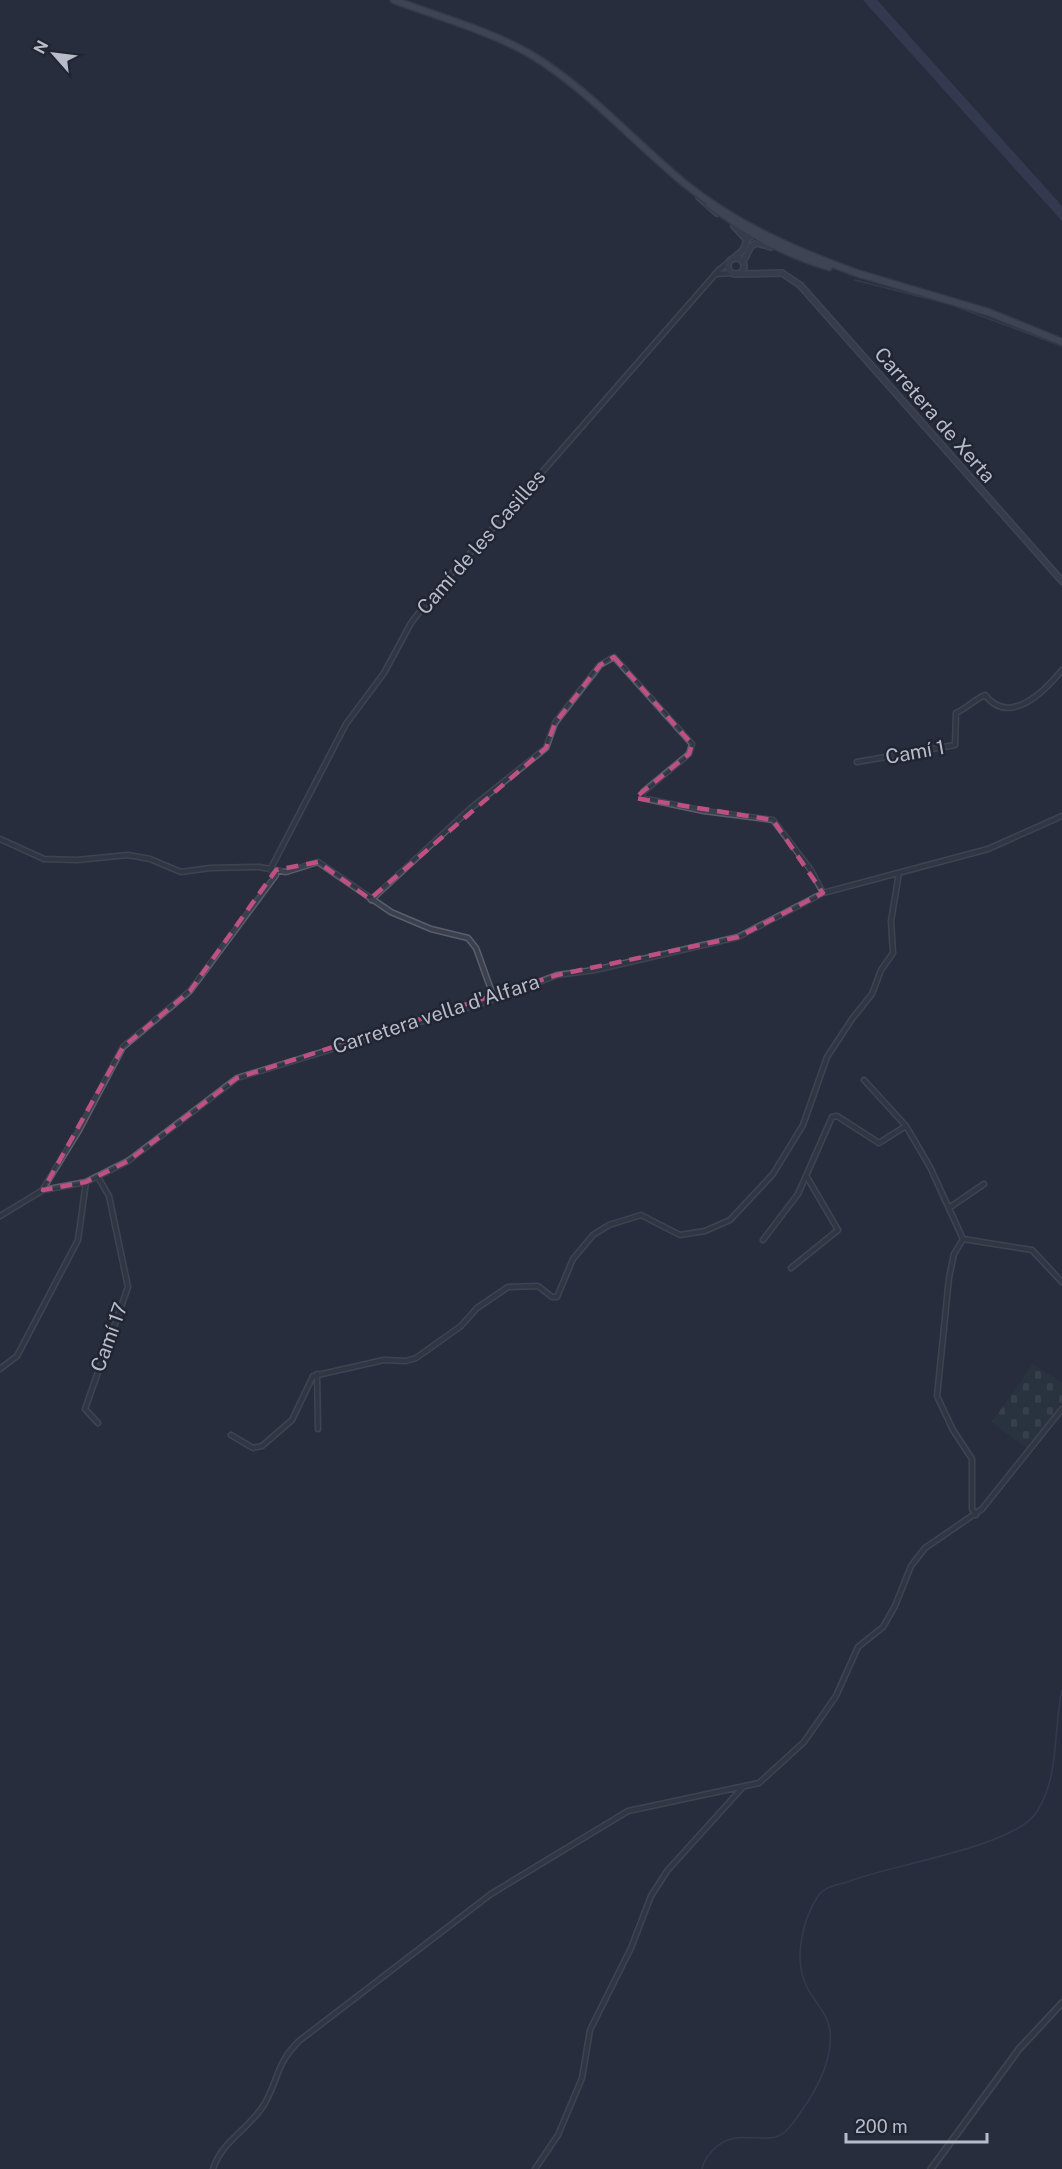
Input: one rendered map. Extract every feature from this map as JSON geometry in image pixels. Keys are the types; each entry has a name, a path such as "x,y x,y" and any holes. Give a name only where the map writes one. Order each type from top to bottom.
{"main road":[{"path":"394,0 499,39 529,54 573,86 686,184 711,209 742,231 749,243"},
{"path":"686,184 724,210 795,250"},
{"path":"699,197 753,234 808,260"},
{"path":"724,210 753,234 862,275"},
{"path":"735,273 744,264 753,234"},
{"path":"749,243 765,244 808,260 988,312 1062,342"},
{"path":"731,260 749,243"},
{"path":"731,260 759,272"},
{"path":"731,260 735,273"},
{"path":"735,273 759,272"},
{"name":"Carretera de Xerta","path":"759,272 782,273 795,281 1062,580"}],"street":[{"name":"Camí de les Casilles","path":"43,1190 78,1132 123,1047 190,991 276,875 273,870 346,724 384,673 411,623 437,589 526,488 714,275 731,260"},
{"path":"714,275 735,273"},
{"path":"371,900 471,808 546,748 555,723 600,665 614,657 692,744 688,754 643,792 642,798 704,811 773,820 811,870 823,893"},
{"name":"Camí 1","path":"857,762 955,745 956,713 966,709 974,700 984,695 990,702 1003,706 1025,704 1039,695 1062,670"},
{"name":"Carretera vella d'Alfara","path":"0,1216 43,1190 98,1178 128,1161 237,1078 494,998 557,975 595,970 738,938 823,893 988,849 1062,816"},
{"path":"0,839 30,854 51,860 128,855 150,859 182,872 210,868 259,867 289,871 318,862 344,878 371,900 419,925 468,938 476,948 494,998"},
{"path":"231,1435 251,1447 260,1447 292,1420 312,1377 384,1360 416,1359 461,1326 477,1308 506,1288 538,1287 552,1298 557,1297 573,1258 596,1232 609,1226 643,1216 674,1234 685,1236 714,1228 730,1220 773,1174 802,1128 827,1057 872,994 881,970 892,955 891,921 899,873"},
{"path":"864,1080 906,1126 930,1167 963,1239"},
{"path":"764,1240 784,1209 795,1199 807,1177 828,1122 834,1115 879,1143 906,1126"},
{"path":"791,1268 837,1230 807,1177"},
{"name":"Camí 17","path":"98,1178 109,1196 128,1287 85,1409 98,1423"},
{"path":"0,1368 16,1356 78,1240 86,1182"},
{"path":"949,1208 984,1184"},
{"path":"963,1239 1032,1250 1062,1282"},
{"path":"963,1239 954,1254 949,1278 937,1396 952,1430 972,1458 972,1509 976,1515"},
{"path":"317,1374 318,1429"},
{"path":"213,2169 228,2142 248,2126 266,2102 285,2055 299,2041 491,1894 628,1811 759,1783 804,1742 836,1696 858,1647 883,1628 895,1606 911,1566 925,1548 976,1515 1005,1484 1062,1409"},
{"path":"535,2169 554,2144 582,2078 591,2030 631,1948 651,1896 666,1871 743,1786"},
{"path":"931,2169 1019,2049 1062,2003"}],"highlighted area":[{"path":"614,657 692,744 689,754 635,798 773,820 823,893 738,937 557,975 237,1078 128,1161 86,1182 43,1190 123,1047 190,991 276,870 318,862 370,899 546,748 555,723 600,665"}],"green space":[{"path":"1033,1364 1062,1383 1062,1403 1029,1450 992,1422"}],"water":[{"path":"863,0 877,0 1062,206 1062,221"}],"waterway":[{"path":"855,280 949,304 1059,345"},
{"path":"702,2169 707,2157 722,2143 731,2139 769,2138 785,2132 807,2103 822,2076 830,2046 829,2026 807,1987 800,1953 804,1929 818,1896 833,1886 950,1854 1003,1836 1023,1825 1036,1813 1049,1784 1062,1690"}]}
